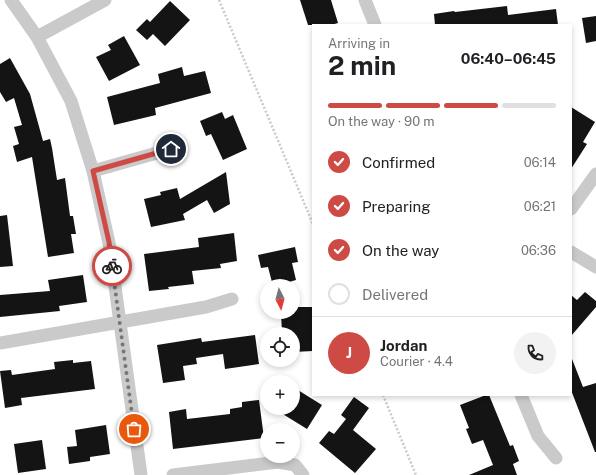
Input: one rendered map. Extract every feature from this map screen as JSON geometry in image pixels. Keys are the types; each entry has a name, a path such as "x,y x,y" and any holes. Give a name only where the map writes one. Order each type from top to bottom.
{"street":[{"path":"11,0 37,37 71,101 93,171 109,242 141,475"},
{"path":"37,37 105,0"},
{"path":"364,0 375,24"},
{"path":"93,171 171,149"},
{"path":"572,208 596,174"},
{"path":"572,253 596,267"},
{"path":"0,343 206,307 232,299"},
{"path":"521,396 538,436 556,458"},
{"path":"173,475 278,462 295,465 303,475"}],"path":[{"path":"219,0 312,222"},
{"path":"383,396 416,475"}],"building":[{"path":"300,0 331,0 338,23 308,25"},
{"path":"170,1 190,20 165,46 153,34 147,40 136,30 147,19 150,22"},
{"path":"507,6 508,15 556,9 558,24 435,24 434,14"},
{"path":"596,16 596,41 586,43 582,18"},
{"path":"124,36 140,65 109,81 96,57 111,50 108,45"},
{"path":"10,58 30,94 43,141 50,139 57,180 65,178 70,216 73,216 76,234 71,234 74,253 48,257 32,157 17,162 13,146 19,144 14,127 22,125 14,98 6,102 0,92 0,64"},
{"path":"182,67 184,76 205,71 211,93 155,108 156,115 114,125 107,97 160,83 158,74"},
{"path":"572,108 595,122 583,142 587,144 572,167"},
{"path":"222,112 225,119 233,115 247,149 223,160 211,134 206,136 200,121"},
{"path":"226,172 230,204 214,213 207,200 183,214 185,220 151,227 144,199 161,195 160,192 177,188 180,199"},
{"path":"7,215 13,266 0,267 0,216"},
{"path":"234,233 237,261 220,264 221,268 192,271 194,284 149,291 144,254 199,247 198,238"},
{"path":"295,247 298,262 292,263 296,279 271,279 268,267 261,268 258,255"},
{"path":"83,275 87,302 59,306 60,311 0,317 0,295 50,291 48,280"},
{"path":"585,292 596,301 596,307 572,335 572,296 577,300"},
{"path":"300,307 312,307 312,351 300,352 300,327 282,327 281,319 300,319"},
{"path":"255,335 259,364 225,369 223,354 196,358 197,364 183,366 185,380 163,383 157,345 201,338 202,342"},
{"path":"572,359 583,387 596,383 595,452 572,393"},
{"path":"73,360 73,363 91,361 95,389 21,398 22,405 5,408 0,371 11,370 12,375 55,369 54,362"},
{"path":"300,391 322,405 307,429 300,425 300,423 297,423 284,415 300,415"},
{"path":"483,396 489,396 510,446 513,445 519,461 513,464 517,475 469,475 493,465 483,440 472,444 466,429 469,428 460,405"},
{"path":"354,397 369,408 353,430 376,449 355,473 319,443 329,431 334,434 346,419 341,415"},
{"path":"259,400 262,423 260,423 260,438 173,449 169,412 186,409 187,419 230,414 230,409 242,407 242,402"},
{"path":"106,425 110,454 90,457 90,461 69,464 67,447 77,446 75,430"},
{"path":"42,440 46,469 18,473 14,444"}],"way so far":[{"path":"112,266 134,429"}],"route":[{"path":"112,266 109,242 93,171 171,149"}]}
